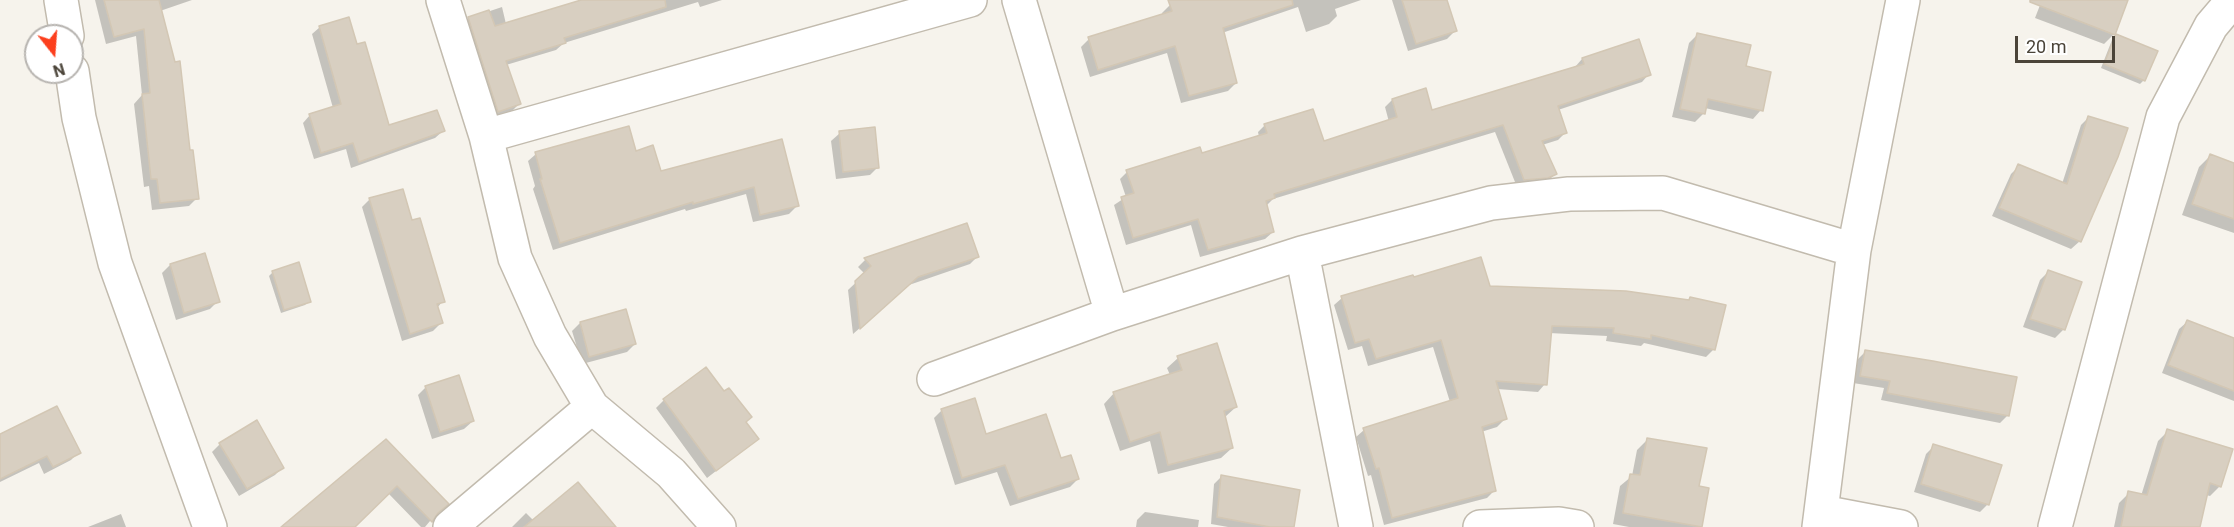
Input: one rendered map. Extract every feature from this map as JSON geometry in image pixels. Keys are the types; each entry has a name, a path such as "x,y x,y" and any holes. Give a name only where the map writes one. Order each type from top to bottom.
{"street":[{"path":"61,0 65,24"},
{"path":"443,0 486,136 515,258 550,336 592,407 671,473 719,527"},
{"path":"486,136 970,0"},
{"path":"1019,0 1112,314"},
{"path":"1901,527 1821,520 1854,250 1903,0"},
{"path":"2055,527 2163,117 2211,26 2233,0"},
{"path":"74,84 79,118 115,263 210,527"},
{"path":"934,379 1112,314 1302,253 1491,203 1569,194 1664,193 1854,250"},
{"path":"1302,253 1356,527"},
{"path":"450,527 592,407"},
{"path":"1480,527 1559,524 1577,527"}],"building":[{"path":"104,0 159,0 175,62 180,61 190,150 193,150 199,199 160,203 157,179 151,179 142,94 150,93 144,29 114,37"},
{"path":"581,0 665,0 666,7 564,38 566,43 506,61 521,104 498,112 468,17 489,10 495,26"},
{"path":"1168,0 1292,0 1293,5 1223,28 1237,83 1189,96 1175,46 1098,70 1088,37 1172,11"},
{"path":"1402,0 1447,0 1457,31 1416,44"},
{"path":"2030,0 2128,0 2115,35 2030,2"},
{"path":"349,17 357,44 365,42 389,125 437,110 445,131 359,162 353,143 321,153 309,114 341,104 319,26"},
{"path":"1697,33 1751,45 1746,66 1771,72 1763,111 1708,99 1705,114 1680,109"},
{"path":"2116,34 2158,51 2145,81 2104,64"},
{"path":"1639,39 1651,75 1558,106 1567,133 1542,141 1557,174 1548,178 1524,180 1503,125 1274,194 1275,198 1266,201 1274,232 1208,250 1198,219 1133,238 1121,197 1134,193 1126,170 1200,147 1202,153 1267,133 1264,124 1313,109 1324,141 1397,117 1392,99 1426,88 1432,110 1584,64 1582,58"},
{"path":"2088,116 2128,128 2118,157 2081,242 1999,208 2018,164 2067,184"},
{"path":"629,126 636,151 653,145 661,171 782,139 799,206 760,215 754,187 693,204 693,202 560,243 540,179 542,179 535,152"},
{"path":"875,127 879,168 843,172 839,131"},
{"path":"2210,154 2234,163 2234,219 2192,204"},
{"path":"403,189 412,220 420,218 445,302 437,304 443,323 410,334 369,198"},
{"path":"967,223 979,257 918,277 860,329 855,281 871,266 864,258"},
{"path":"205,253 220,302 184,313 170,264"},
{"path":"1481,257 1490,286 1626,291 1689,300 1690,297 1726,305 1715,350 1651,335 1651,339 1613,333 1614,328 1552,326 1547,385 1496,381 1507,419 1482,427 1496,491 1392,518 1379,468 1376,469 1363,428 1458,398 1441,340 1376,359 1369,339 1355,343 1341,296"},
{"path":"299,262 311,302 284,310 272,271"},
{"path":"2048,270 2082,282 2065,330 2030,319"},
{"path":"626,309 636,344 589,357 580,322"},
{"path":"2187,320 2234,338 2234,391 2168,365"},
{"path":"1217,343 1237,407 1224,411 1233,448 1168,465 1160,432 1130,442 1113,392 1182,370 1177,356"},
{"path":"1865,350 2017,377 2009,416 1887,393 1890,381 1860,376"},
{"path":"706,367 724,391 729,388 752,417 746,422 759,439 716,471 663,399"},
{"path":"459,375 474,421 440,432 425,386"},
{"path":"975,398 986,434 1046,414 1061,458 1071,455 1079,479 1018,499 1005,465 962,478 941,409"},
{"path":"57,406 81,453 53,467 47,456 0,479 0,434"},
{"path":"257,420 284,468 247,489 219,443"},
{"path":"2167,429 2233,449 2221,487 2210,483 2200,527 2121,527 2128,491 2147,495"},
{"path":"1647,438 1707,448 1699,486 1709,488 1702,527 1623,513 1630,474 1640,475"},
{"path":"386,439 449,504 438,513 432,522 397,486 355,527 281,527"},
{"path":"1933,444 2002,465 1989,505 1921,484"},
{"path":"1221,475 1300,490 1294,527 1270,527 1217,517"},
{"path":"578,482 616,527 524,527"}]}
